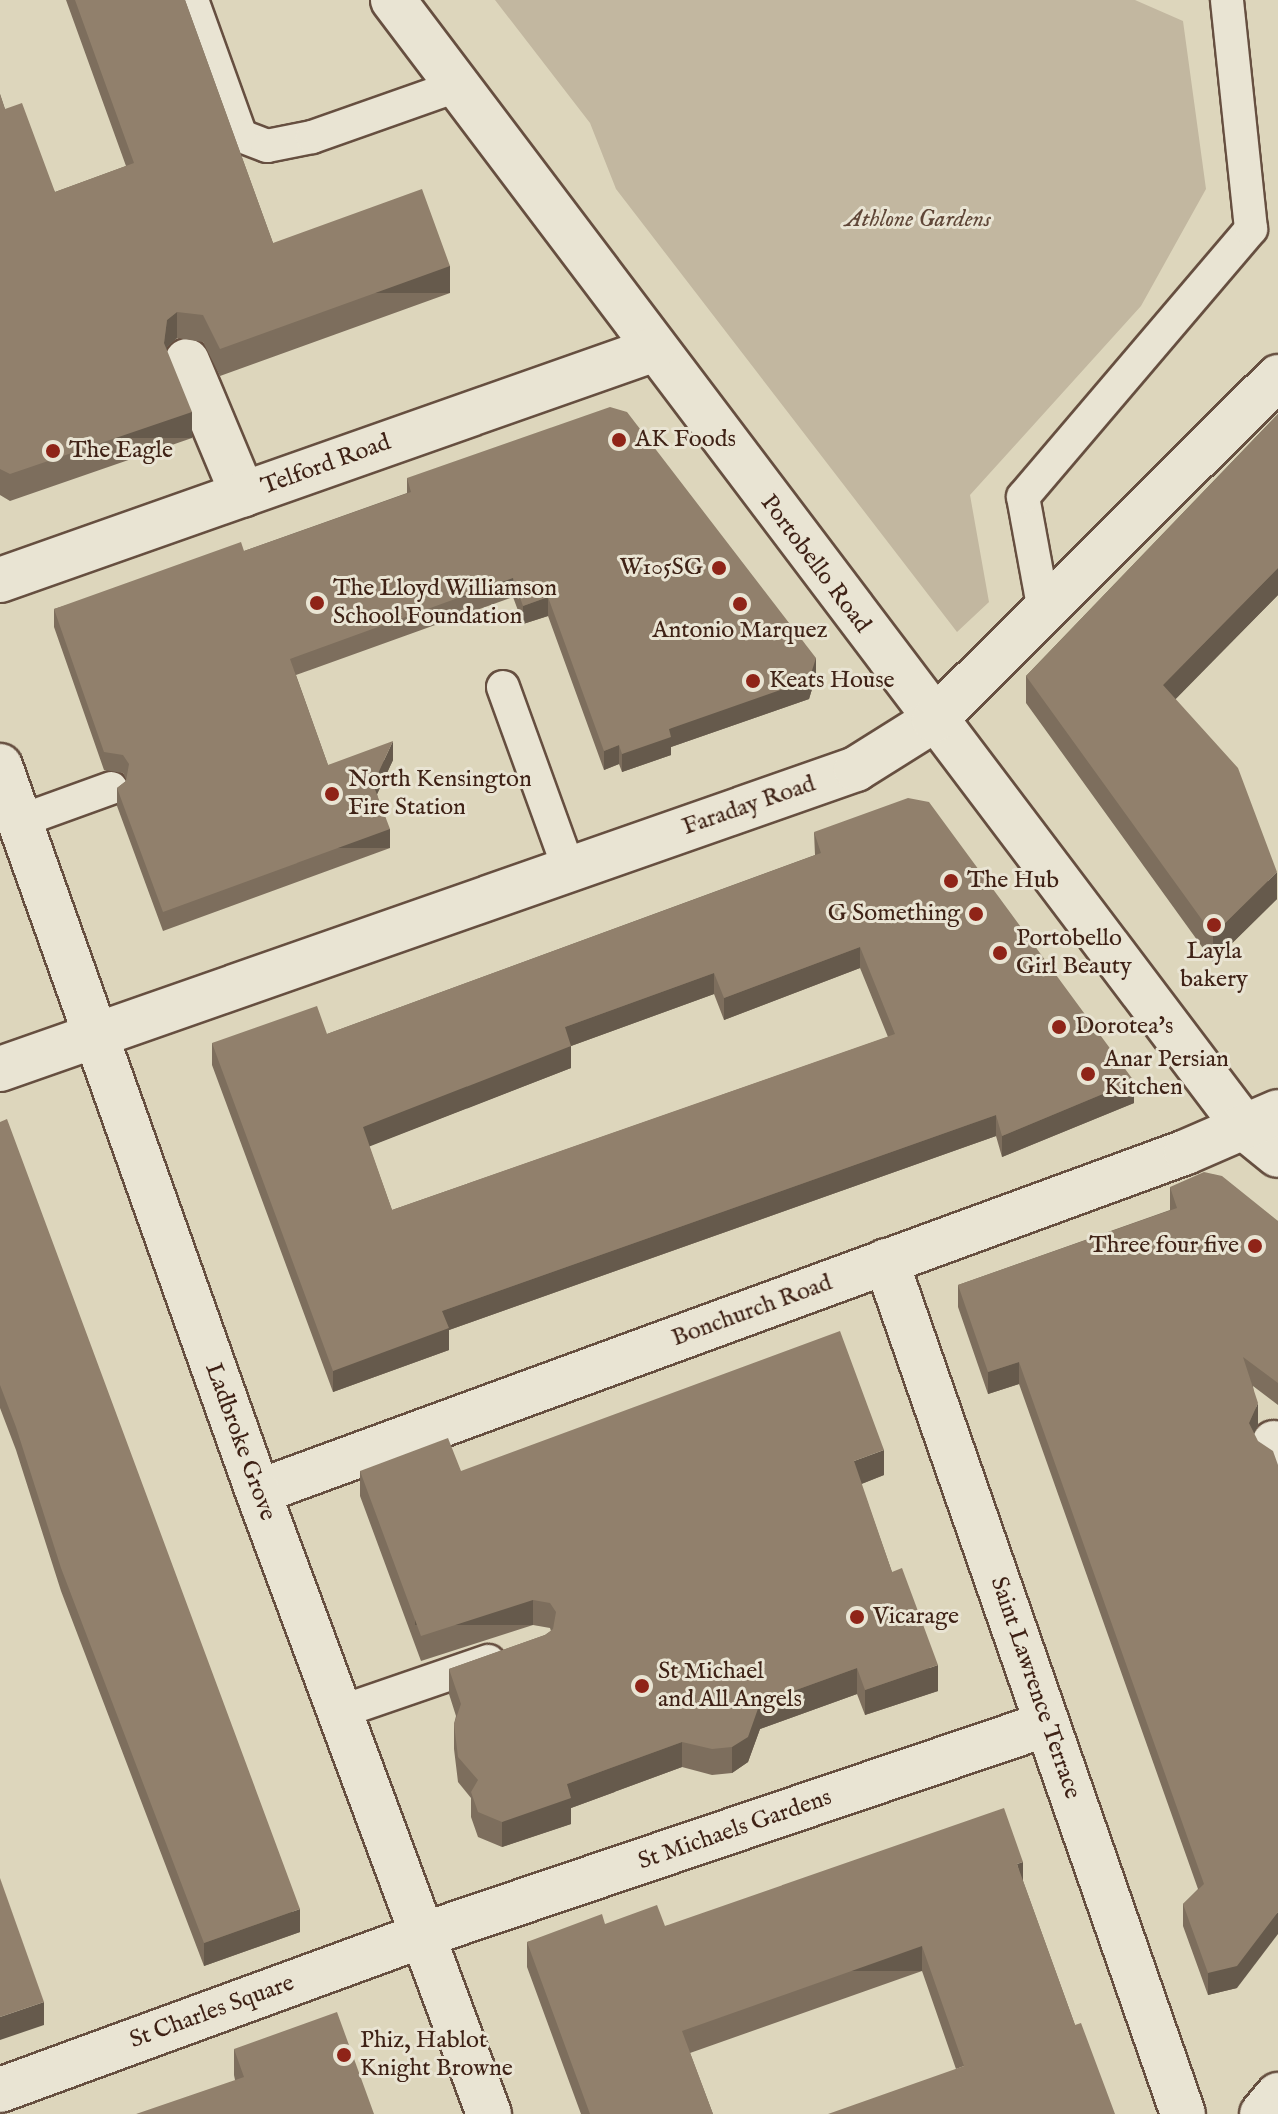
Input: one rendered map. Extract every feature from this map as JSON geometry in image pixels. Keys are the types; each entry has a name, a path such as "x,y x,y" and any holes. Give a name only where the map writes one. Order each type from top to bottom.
{"street":[{"name":"Portobello Road","path":"393,0 652,350 934,720 1267,1132"},
{"name":"Telford Road","path":"0,580 652,350"},
{"path":"187,361 243,495"},
{"name":"Faraday Road","path":"96,1034 856,769 934,720 1278,377"},
{"name":"Ladbroke Grove","path":"0,766 258,1492 489,2114"},
{"path":"0,1069 96,1034"},
{"name":"Bonchurch Road","path":"258,1492 886,1261 1267,1132"},
{"name":"Saint Lawrence Terrace","path":"886,1261 1183,2114"},
{"name":"St Michaels Gardens","path":"423,1935 1047,1724"},
{"name":"St Charles Square","path":"0,2090 423,1935"},
{"path":"1262,2114 1278,2095"}],"lane":[{"path":"192,0 241,136 267,146 312,137 457,86"},
{"path":"1044,611 1023,497 1251,229 1227,0"},
{"path":"503,687 569,869"},
{"path":"20,821 111,788"},
{"path":"340,1712 523,1649"}],"green space":[{"name":"Athlone Gardens","path":"495,0 1135,0 1183,21 1206,189 1141,306 970,495 989,602 957,632 616,189 590,123"}],"building":[{"path":"75,0 185,0 273,243 422,189 450,266 220,349 203,315 177,312 167,320 164,343 192,412 10,474 0,469 0,94 5,109 22,103 55,192 134,163"},
{"path":"610,407 627,412 816,658 809,680 669,729 671,737 622,754 619,745 604,751 548,597 523,606 513,578 290,659 328,765 393,741 373,784 390,829 163,912 117,788 126,781 129,764 123,755 104,752 54,609 241,542 244,551 411,492 407,478"},
{"path":"1278,414 1278,568 1163,685 1238,768 1277,872 1213,935 1026,676"},
{"path":"908,798 929,802 1134,1081 1002,1136 996,1115 442,1311 449,1328 333,1371 212,1043 317,1006 327,1034 821,853 814,832","holes":["860,947 895,1034 392,1210 363,1127 571,1046 565,1027 714,973 724,998"]},
{"path":"7,1119 300,1909 204,1943 61,1568 0,1385 0,1122"},
{"path":"1204,1172 1222,1176 1278,1221 1278,1383 1243,1357 1258,1403 1249,1423 1258,1441 1273,1451 1278,1465 1278,1912 1237,1966 1208,1973 1183,1904 1204,1884 1019,1362 988,1372 958,1285 1177,1208 1170,1187"},
{"path":"840,1331 884,1450 854,1461 892,1572 902,1568 938,1665 865,1690 857,1668 760,1703 748,1737 732,1747 712,1749 682,1742 567,1784 571,1798 502,1822 478,1812 471,1792 478,1780 458,1757 454,1724 461,1704 449,1669 545,1635 553,1629 556,1612 550,1603 533,1600 421,1636 360,1471 448,1438 461,1471"},
{"path":"1004,1808 1023,1862 1017,1864 1075,2025 1081,2023 1115,2114 828,2114 964,2066 922,1946 682,2031 713,2114 590,2114 527,1942 602,1914 605,1924 657,1905 665,1926"},
{"path":"0,1878 44,2002 0,2017"},
{"path":"337,2012 374,2114 136,2114 244,2077 234,2049"}],"place":[{"name":"AK Foods","path":"619,440"},
{"name":"The Eagle","path":"53,451"},
{"name":"W105SG","path":"719,568"},
{"name":"The Lloyd Williamson School Foundation","path":"317,603"},
{"name":"Antonio Marquez","path":"740,604"},
{"name":"Keats House","path":"753,681"},
{"name":"North Kensington Fire Station","path":"332,794"},
{"name":"The Hub","path":"951,881"},
{"name":"G Something","path":"976,914"},
{"name":"Layla bakery","path":"1214,925"},
{"name":"Portobello Girl Beauty","path":"1000,953"},
{"name":"Dorotea's","path":"1059,1027"},
{"name":"Anar Persian Kitchen","path":"1088,1074"},
{"name":"Three four five","path":"1255,1246"},
{"name":"Vicarage","path":"857,1617"},
{"name":"St Michael and All Angels","path":"642,1686"},
{"name":"Phiz, Hablot Knight Browne","path":"344,2055"}]}
